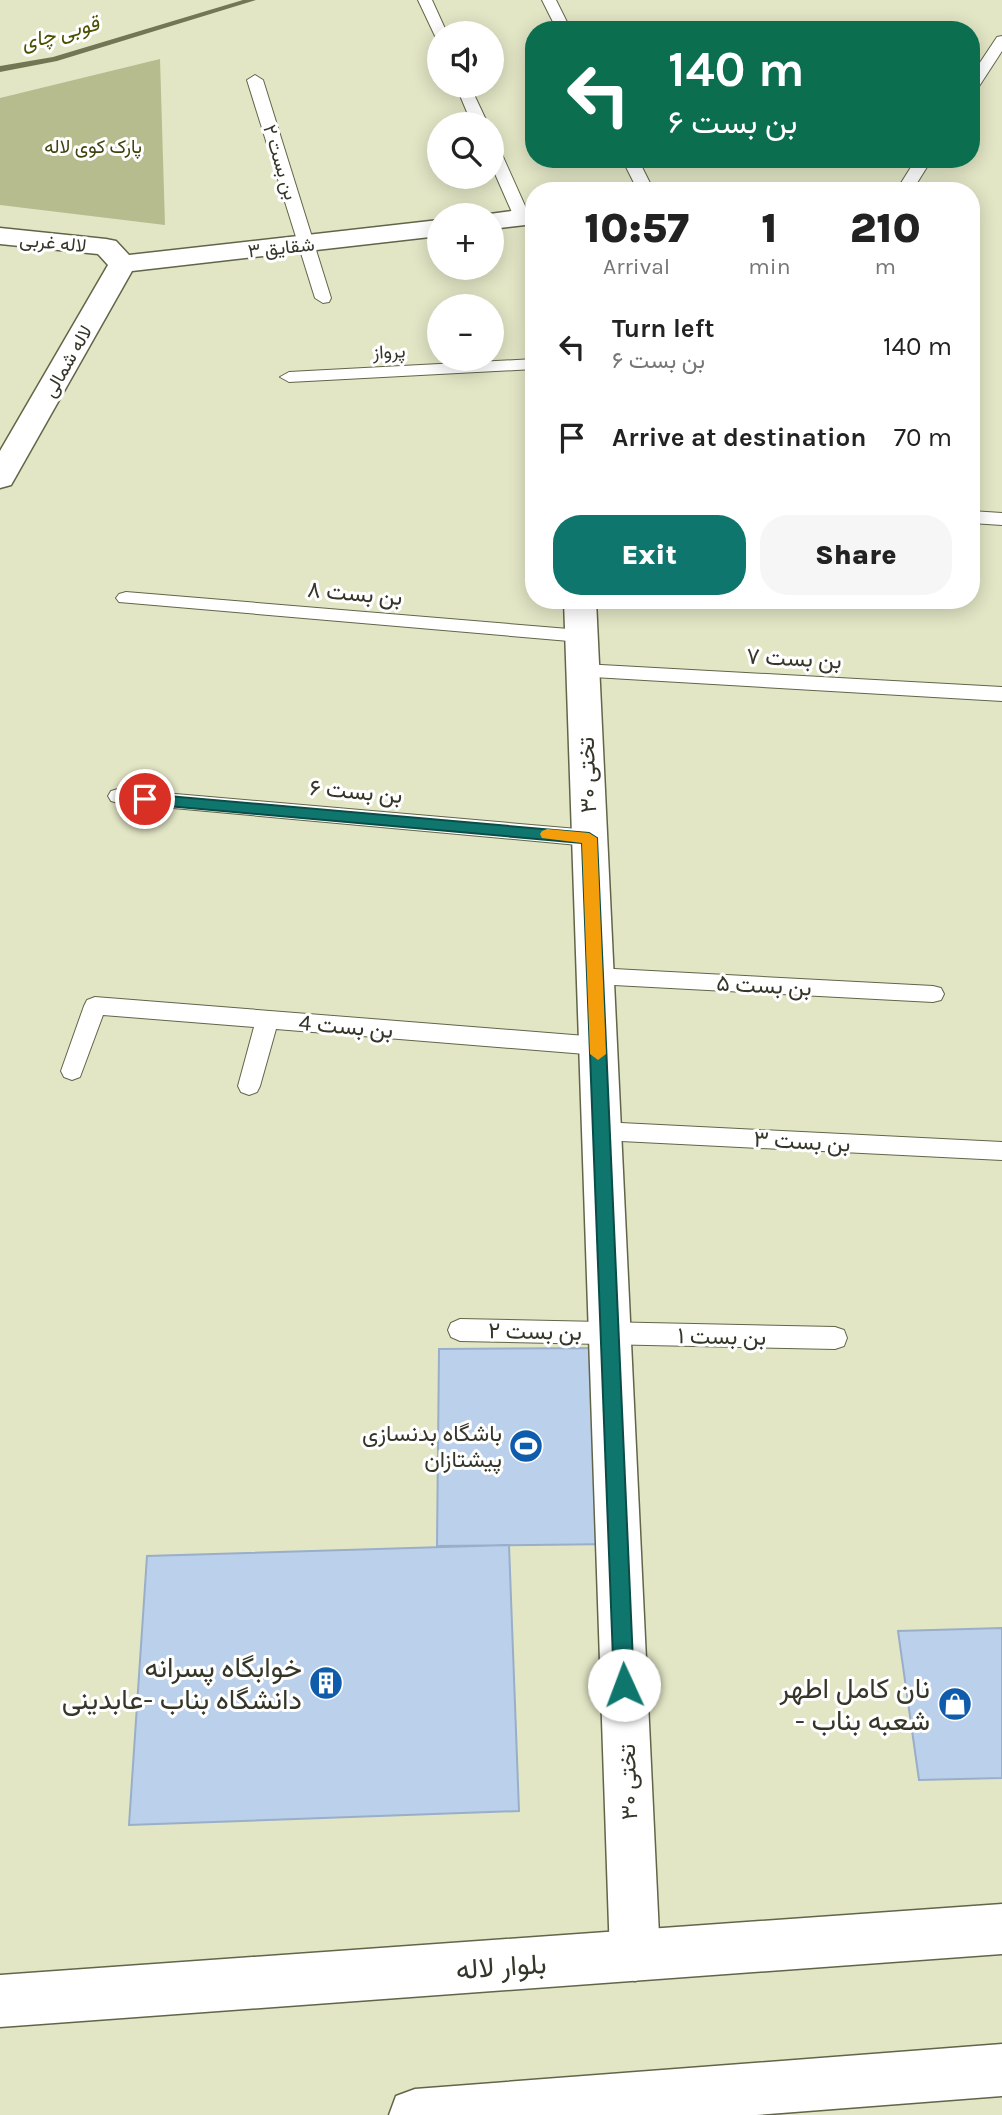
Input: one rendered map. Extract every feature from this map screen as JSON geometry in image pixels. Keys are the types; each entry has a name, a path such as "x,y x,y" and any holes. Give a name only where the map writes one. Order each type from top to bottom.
{"street":[{"path":"504,220 525,217"},
{"name":"شقایق ۳","path":"114,256 306,244 427,229"},
{"name":"لاله غربی","path":"0,236 114,256"},
{"name":"لاله شمالی","path":"0,478 114,256"},
{"name":"تختی ۳۰","path":"581,636 635,1956"},
{"name":"بلوار لاله","path":"0,2001 1002,1929"},
{"path":"415,2115 1002,2070"}],"lane":[{"path":"425,0 435,21"},
{"path":"549,0 560,21"},
{"path":"980,74 1002,40"},
{"name":"بن بست ۲","path":"255,80 306,244"},
{"path":"504,172 525,211"},
{"path":"306,244 323,298"},
{"name":"پرواز","path":"289,377 525,364"},
{"path":"980,518 1002,519"},
{"name":"بن بست ۸","path":"126,598 581,636"},
{"name":"بن بست ۷","path":"581,636 1002,694"},
{"name":"بن بست ۶","path":"118,796 589,838"},
{"name":"بن بست ۵","path":"595,976 933,994"},
{"name":"بن بست 4","path":"72,1071 95,1006 598,1046"},
{"path":"249,1086 267,1020"},
{"name":"بن بست ۳","path":"601,1131 1002,1151"},
{"name":"بن بست ۲","path":"460,1329 610,1333"},
{"name":"بن بست ۱","path":"610,1333 835,1338"}],"green space":[{"name":"پارک کوی لاله","path":"160,59 165,225 0,205 0,98"}],"building":[{"name":"باشگاه بدنسازی پیشتازان","path":"610,1348 617,1544 437,1546 439,1349"},
{"name":"خوابگاه پسرانه دانشگاه بناب -عابدینی","path":"509,1545 519,1811 129,1825 147,1556"},
{"name":"نان کامل اطهر - شعبه بناب","path":"1002,1628 1002,1778 919,1780 898,1631"}],"waterway":[{"name":"قوبی چای","path":"0,69 54,59 252,0"}],"slow traffic":[{"path":"547,834 589,838 598,1054"}],"place":[{"name":"باشگاه بدنسازی پیشتازان","path":"526,1446"},
{"name":"خوابگاه پسرانه دانشگاه بناب -عابدینی","path":"326,1683"},
{"name":"نان کامل اطهر - شعبه بناب","path":"955,1704"}],"route":[{"path":"145,799 589,838 624,1685"}]}
